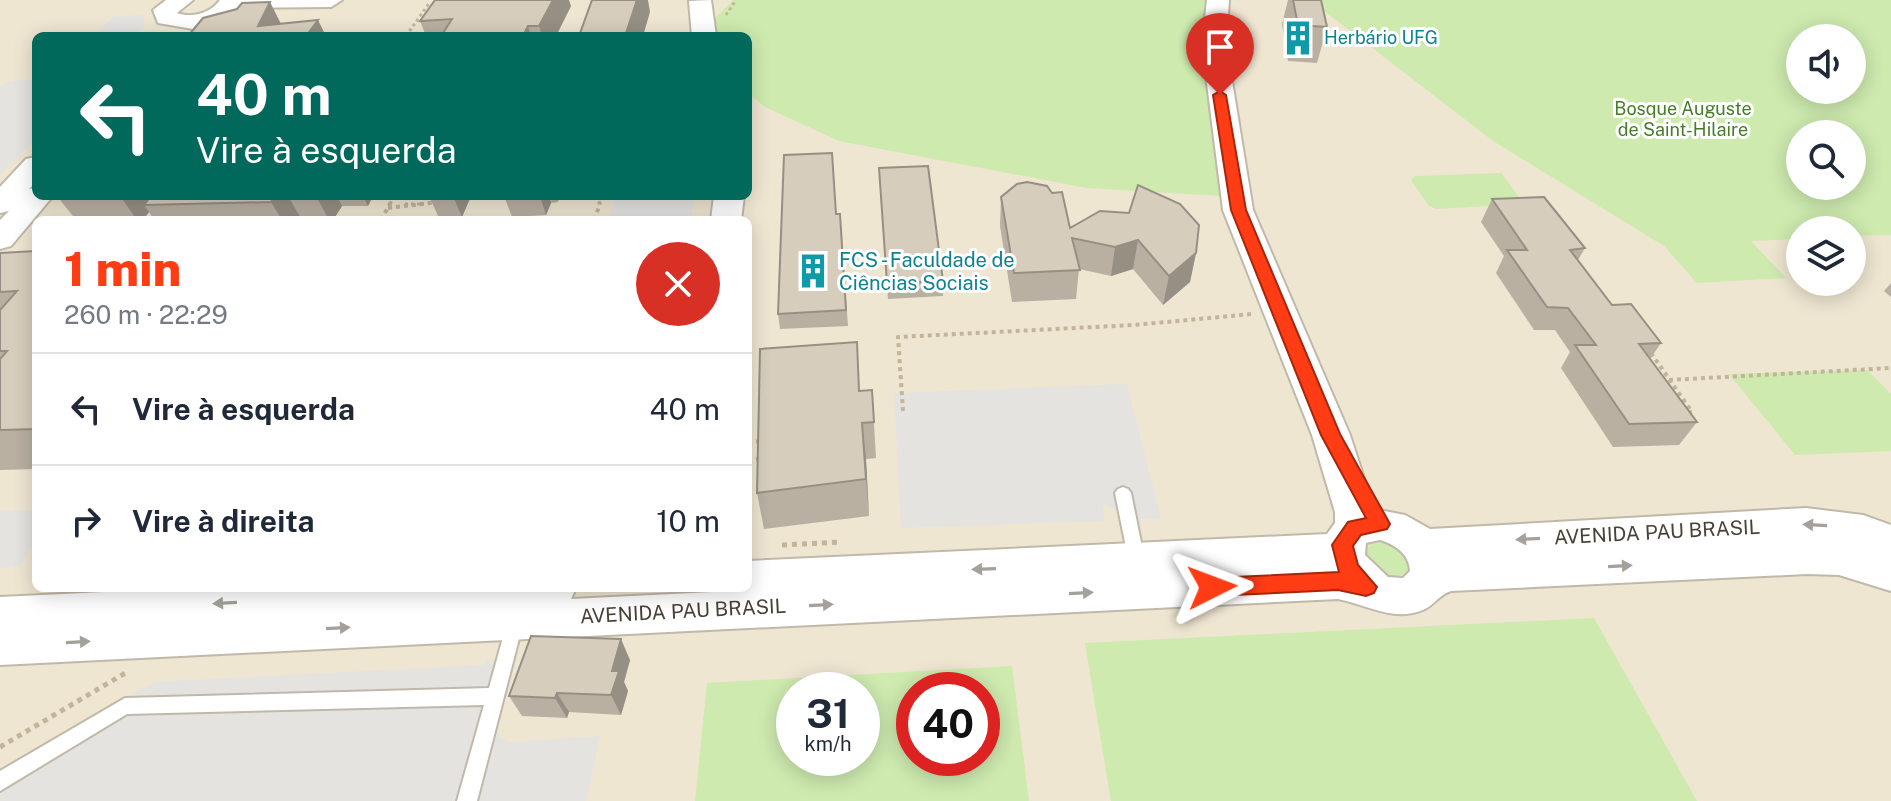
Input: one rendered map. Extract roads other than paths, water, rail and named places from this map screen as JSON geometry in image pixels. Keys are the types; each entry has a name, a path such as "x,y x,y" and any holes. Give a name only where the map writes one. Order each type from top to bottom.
{"street":[{"path":"177,23 223,12 231,1 331,0"},
{"path":"704,32 710,0"},
{"path":"1218,0 1214,44 1238,210 1331,435 1355,512 1359,534 1348,570 1366,587 1379,593 1406,596 1426,587 1427,562 1400,529 1359,534"},
{"path":"0,204 32,169"},
{"path":"0,239 34,200"},
{"name":"AVENIDA PAU BRASIL","path":"1427,562 1806,524 1849,529 1891,542"},
{"name":"AVENIDA PAU BRASIL","path":"761,577 1137,563 1359,534"},
{"name":"AVENIDA PAU BRASIL","path":"1427,562 1451,573 1807,557 1839,558 1891,573"},
{"name":"AVENIDA PAU BRASIL","path":"0,645 1338,581 1366,587"},
{"name":"AVENIDA PAU BRASIL","path":"0,616 476,592"}],"lane":[{"path":"1123,493 1137,563"},
{"path":"467,801 516,619"},
{"path":"0,782 125,706 494,696"}],"place":[{"name":"Herbário UFG","path":"1298,38"},
{"name":"FCS - Faculdade de Ciências Sociais","path":"813,271"}],"park label":[{"name":"Bosque Auguste de Saint-Hilaire","path":"1683,119"}]}
